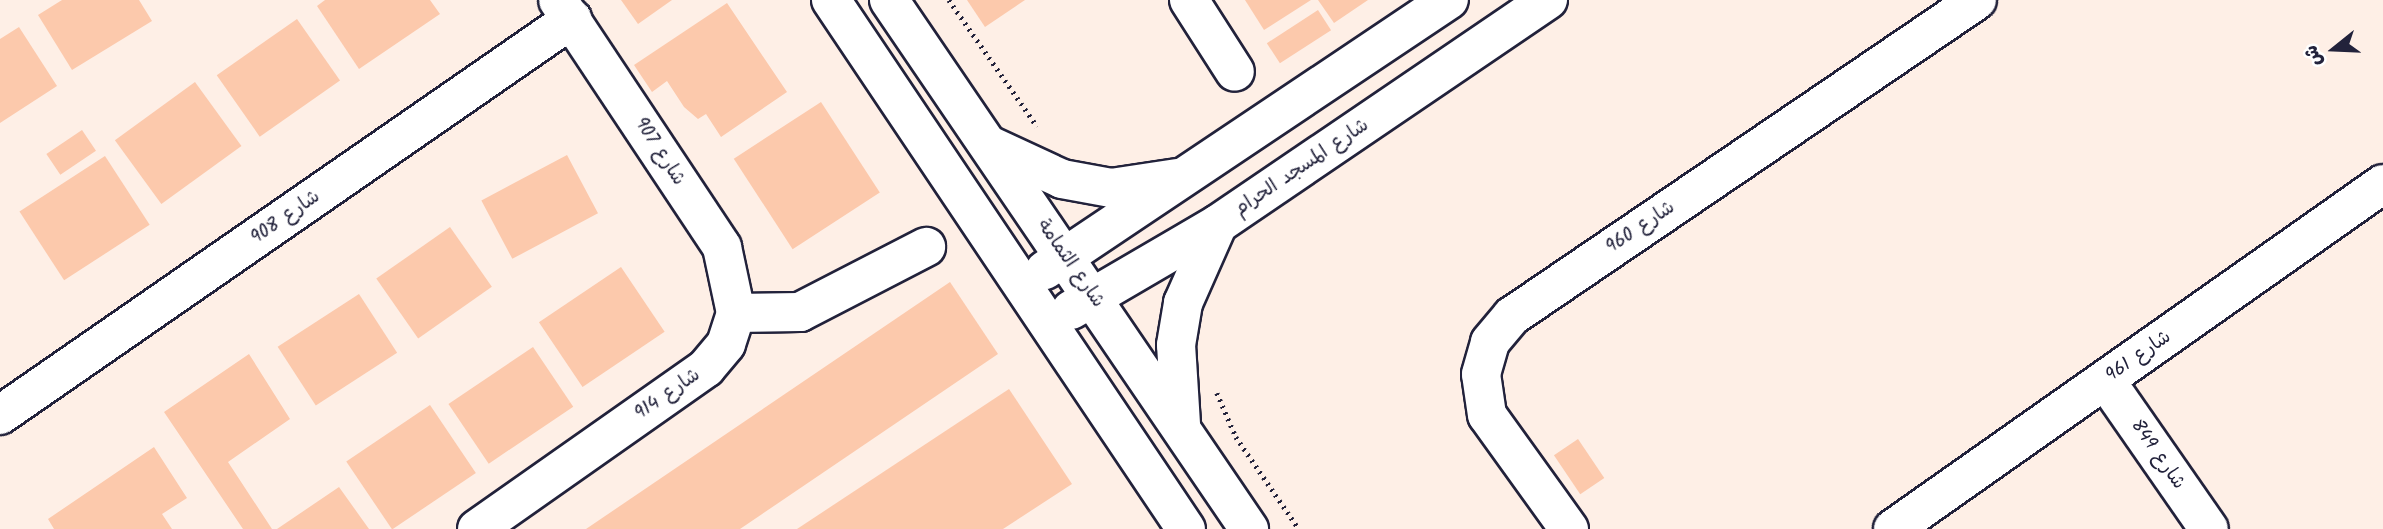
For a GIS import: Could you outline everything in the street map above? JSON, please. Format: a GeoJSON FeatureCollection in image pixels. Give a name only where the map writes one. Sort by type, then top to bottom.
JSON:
{"type":"FeatureCollection","features":[{"type":"Feature","properties":{"kind":"street","name":"شارع الثمامة"},"geometry":{"type":"LineString","coordinates":[[831,0],[1044,271]]}},
{"type":"Feature","properties":{"kind":"street"},"geometry":{"type":"LineString","coordinates":[[859,0],[1044,271],[1069,294],[1093,296]]}},
{"type":"Feature","properties":{"kind":"street","name":"شارع الثمامة"},"geometry":{"type":"LineString","coordinates":[[889,0],[985,142],[1044,271],[1048,323],[1186,529]]}},
{"type":"Feature","properties":{"kind":"street"},"geometry":{"type":"LineString","coordinates":[[1189,0],[1235,72]]}},
{"type":"Feature","properties":{"kind":"street"},"geometry":{"type":"LineString","coordinates":[[1044,271],[1449,0]]}},
{"type":"Feature","properties":{"kind":"street","name":"شارع المسجد الحرام"},"geometry":{"type":"LineString","coordinates":[[1048,323],[1218,224],[1548,0]]}},
{"type":"Feature","properties":{"kind":"street","name":"شارع 960"},"geometry":{"type":"LineString","coordinates":[[1569,529],[1487,415],[1481,374],[1490,342],[1512,316],[1977,0]]}},
{"type":"Feature","properties":{"kind":"street","name":"شارع 907"},"geometry":{"type":"LineString","coordinates":[[565,10],[722,247],[736,313]]}},
{"type":"Feature","properties":{"kind":"street","name":"شارع 908"},"geometry":{"type":"LineString","coordinates":[[0,415],[565,10]]}},
{"type":"Feature","properties":{"kind":"street"},"geometry":{"type":"LineString","coordinates":[[985,142],[1052,175],[1111,188],[1189,176]]}},
{"type":"Feature","properties":{"kind":"street","name":"شارع 961"},"geometry":{"type":"LineString","coordinates":[[1893,529],[2383,184]]}},
{"type":"Feature","properties":{"kind":"street"},"geometry":{"type":"LineString","coordinates":[[1182,429],[1175,387],[1183,303],[1218,224]]}},
{"type":"Feature","properties":{"kind":"street"},"geometry":{"type":"LineString","coordinates":[[736,313],[800,312],[926,247]]}},
{"type":"Feature","properties":{"kind":"street","name":"شارع الثمامة"},"geometry":{"type":"LineString","coordinates":[[1093,296],[1250,529]]}},
{"type":"Feature","properties":{"kind":"street","name":"شارع 914"},"geometry":{"type":"LineString","coordinates":[[477,529],[706,368],[726,344],[736,313]]}},
{"type":"Feature","properties":{"kind":"street","name":"شارع 849"},"geometry":{"type":"LineString","coordinates":[[2106,381],[2209,529]]}},
{"type":"Feature","properties":{"kind":"building"},"geometry":{"type":"Polygon","coordinates":[[[62,0],[139,0],[152,21],[72,70],[38,15],[62,0]]]}},
{"type":"Feature","properties":{"kind":"building"},"geometry":{"type":"Polygon","coordinates":[[[325,0],[430,0],[440,14],[359,69],[317,6],[325,0]]]}},
{"type":"Feature","properties":{"kind":"building"},"geometry":{"type":"Polygon","coordinates":[[[621,0],[672,0],[638,24],[621,0]]]}},
{"type":"Feature","properties":{"kind":"building"},"geometry":{"type":"Polygon","coordinates":[[[967,0],[1025,0],[985,27],[967,0]]]}},
{"type":"Feature","properties":{"kind":"building"},"geometry":{"type":"Polygon","coordinates":[[[1245,0],[1311,0],[1264,30],[1245,0]]]}},
{"type":"Feature","properties":{"kind":"building"},"geometry":{"type":"Polygon","coordinates":[[[1318,0],[1368,0],[1334,23],[1318,0]]]}},
{"type":"Feature","properties":{"kind":"building"},"geometry":{"type":"Polygon","coordinates":[[[727,3],[787,92],[721,137],[706,114],[698,119],[684,107],[667,81],[652,92],[634,65],[727,3]]]}},
{"type":"Feature","properties":{"kind":"building"},"geometry":{"type":"Polygon","coordinates":[[[1318,10],[1331,30],[1280,63],[1267,43],[1318,10]]]}},
{"type":"Feature","properties":{"kind":"building"},"geometry":{"type":"Polygon","coordinates":[[[297,19],[340,80],[260,137],[217,75],[297,19]]]}},
{"type":"Feature","properties":{"kind":"building"},"geometry":{"type":"Polygon","coordinates":[[[19,27],[57,86],[0,123],[0,39],[19,27]]]}},
{"type":"Feature","properties":{"kind":"building"},"geometry":{"type":"Polygon","coordinates":[[[195,82],[241,146],[161,204],[115,140],[195,82]]]}},
{"type":"Feature","properties":{"kind":"building"},"geometry":{"type":"Polygon","coordinates":[[[821,102],[880,193],[793,249],[734,159],[821,102]]]}},
{"type":"Feature","properties":{"kind":"building"},"geometry":{"type":"Polygon","coordinates":[[[82,130],[96,151],[60,175],[46,154],[82,130]]]}},
{"type":"Feature","properties":{"kind":"building"},"geometry":{"type":"Polygon","coordinates":[[[567,155],[598,213],[512,259],[481,201],[567,155]]]}},
{"type":"Feature","properties":{"kind":"building"},"geometry":{"type":"Polygon","coordinates":[[[105,156],[150,225],[64,280],[19,212],[105,156]]]}},
{"type":"Feature","properties":{"kind":"building"},"geometry":{"type":"Polygon","coordinates":[[[450,227],[492,287],[418,338],[376,279],[450,227]]]}},
{"type":"Feature","properties":{"kind":"building"},"geometry":{"type":"Polygon","coordinates":[[[621,267],[665,332],[583,387],[539,322],[621,267]]]}},
{"type":"Feature","properties":{"kind":"building"},"geometry":{"type":"Polygon","coordinates":[[[950,282],[998,354],[740,529],[586,529],[950,282]]]}},
{"type":"Feature","properties":{"kind":"building"},"geometry":{"type":"Polygon","coordinates":[[[359,294],[397,353],[316,406],[278,347],[359,294]]]}},
{"type":"Feature","properties":{"kind":"building"},"geometry":{"type":"Polygon","coordinates":[[[533,347],[573,407],[489,464],[448,404],[533,347]]]}},
{"type":"Feature","properties":{"kind":"building"},"geometry":{"type":"Polygon","coordinates":[[[249,354],[290,419],[228,462],[272,529],[243,529],[164,412],[249,354]]]}},
{"type":"Feature","properties":{"kind":"building"},"geometry":{"type":"Polygon","coordinates":[[[1009,389],[1072,484],[1003,529],[797,529],[1009,389]]]}},
{"type":"Feature","properties":{"kind":"building"},"geometry":{"type":"Polygon","coordinates":[[[430,405],[476,473],[392,529],[346,461],[430,405]]]}},
{"type":"Feature","properties":{"kind":"building"},"geometry":{"type":"Polygon","coordinates":[[[1578,439],[1604,478],[1580,494],[1554,455],[1578,439]]]}},
{"type":"Feature","properties":{"kind":"building"},"geometry":{"type":"Polygon","coordinates":[[[154,447],[187,498],[162,514],[172,529],[54,529],[48,519],[154,447]]]}},
{"type":"Feature","properties":{"kind":"building"},"geometry":{"type":"Polygon","coordinates":[[[339,487],[369,529],[277,529],[339,487]]]}}]}
